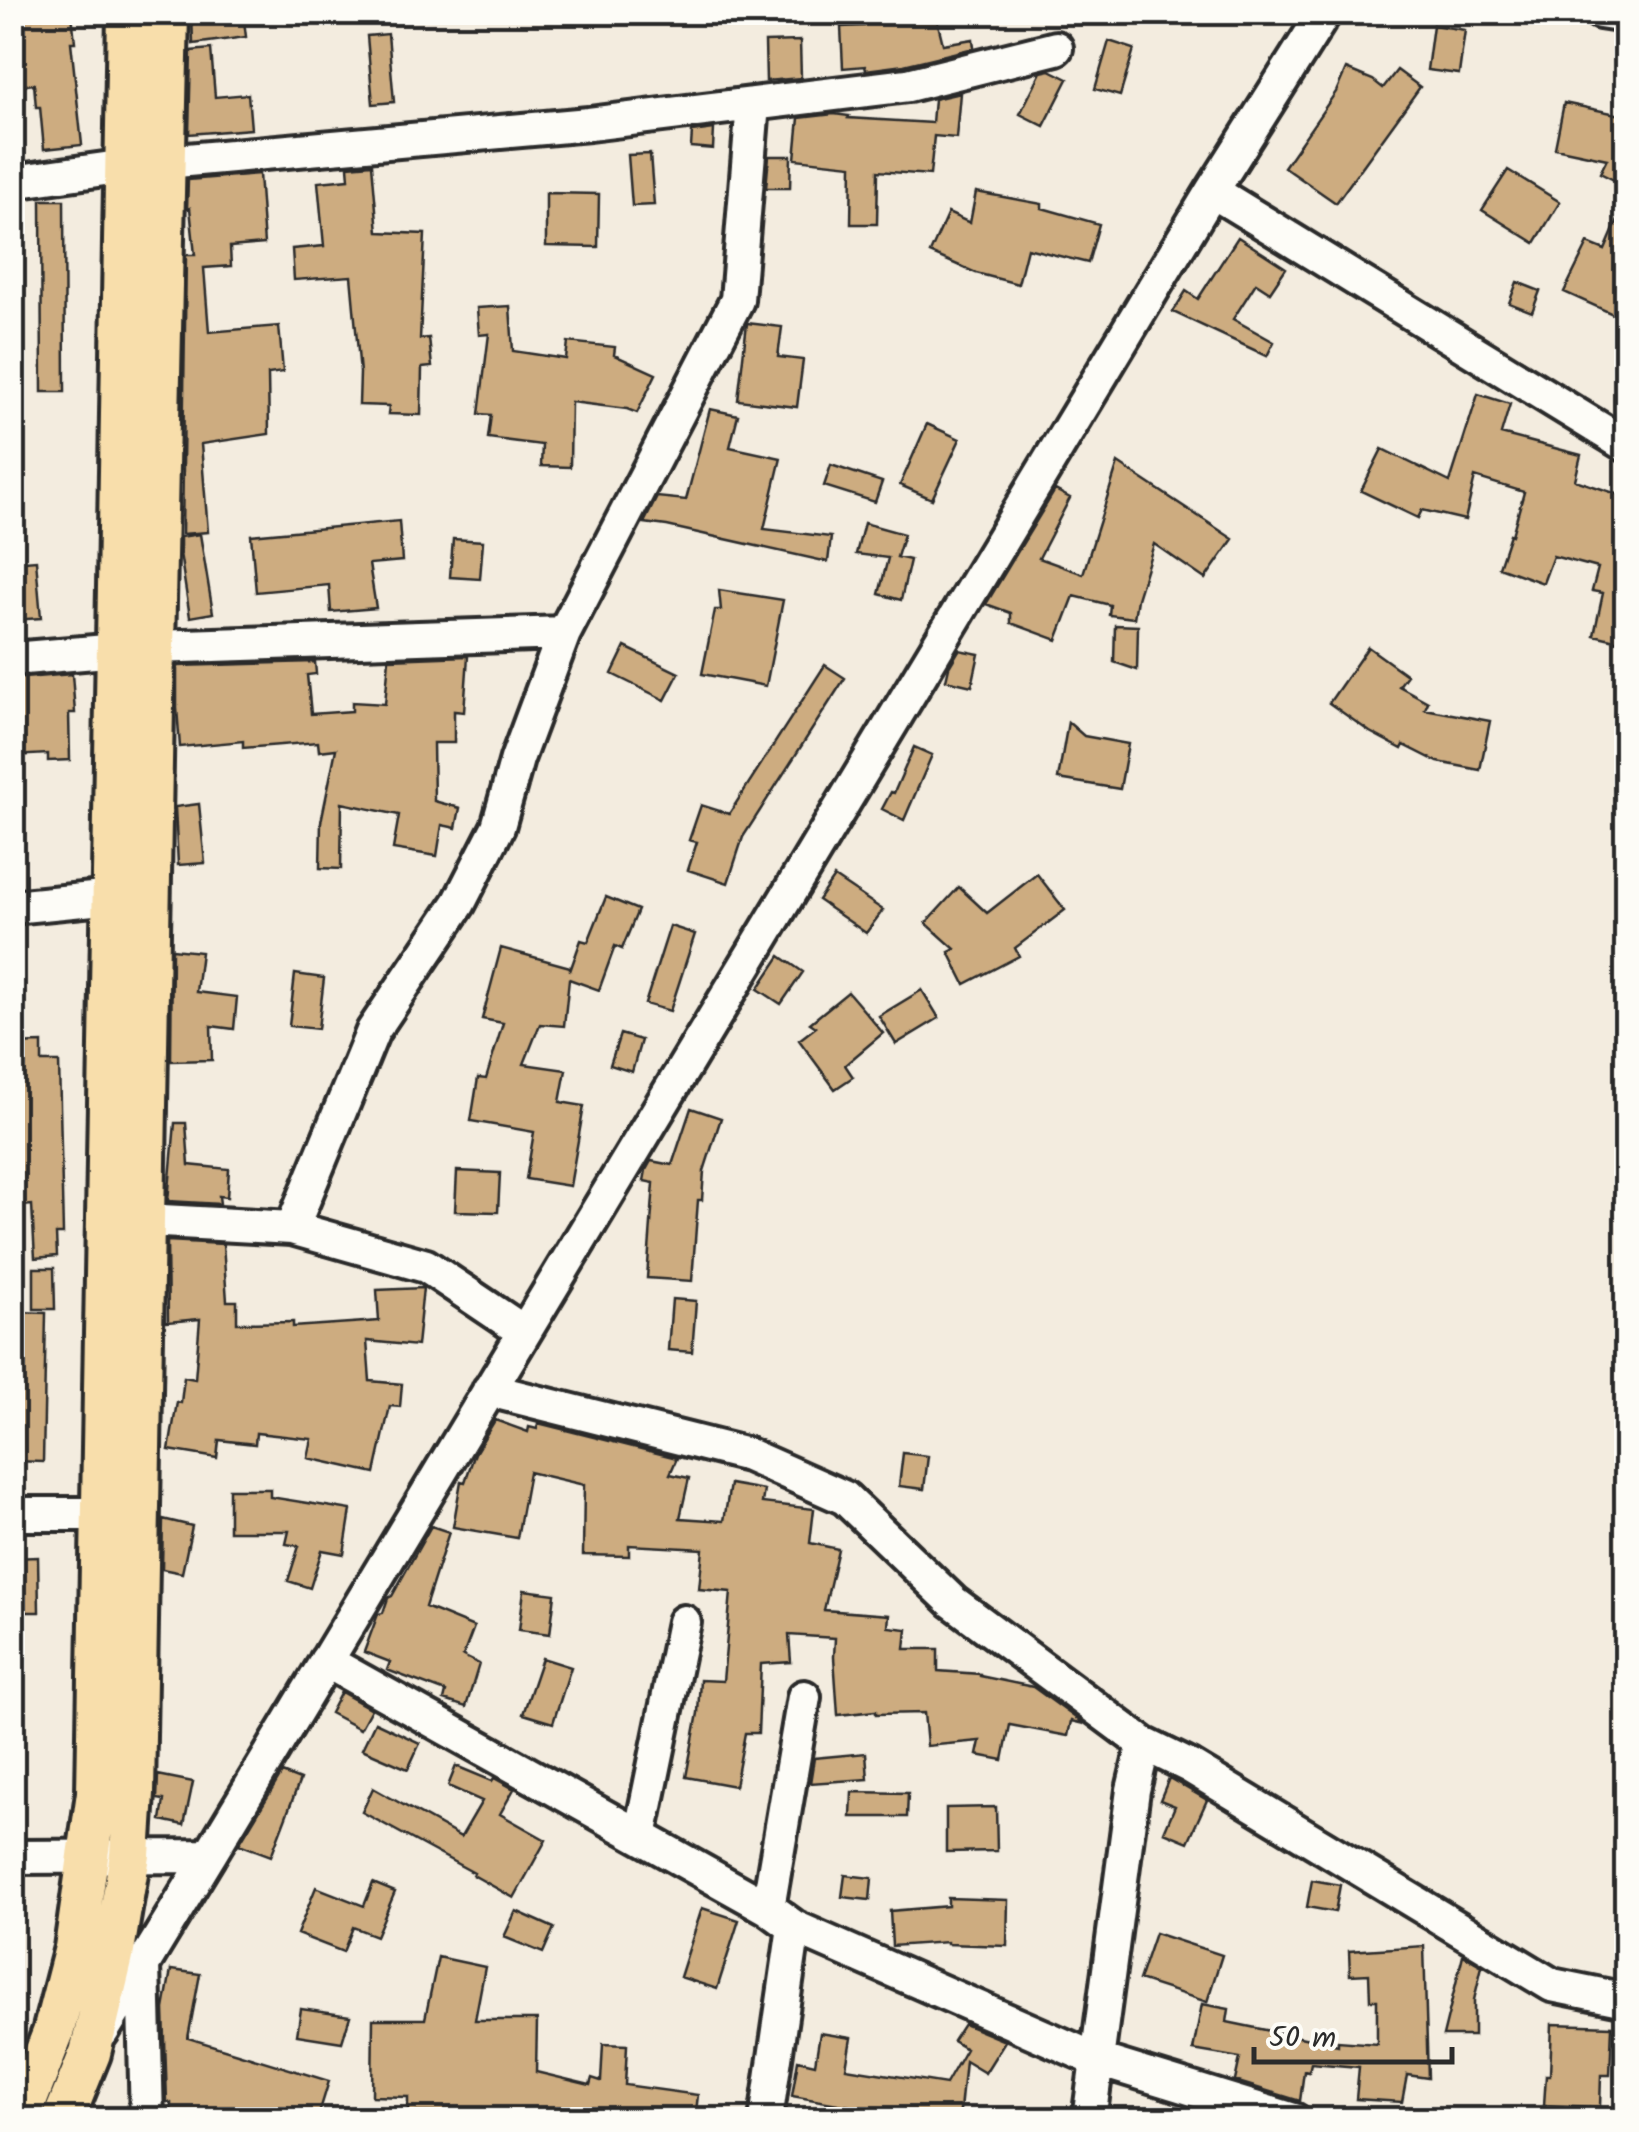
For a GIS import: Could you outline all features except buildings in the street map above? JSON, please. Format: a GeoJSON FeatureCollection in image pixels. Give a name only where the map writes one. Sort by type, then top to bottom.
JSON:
{"type":"FeatureCollection","features":[{"type":"Feature","properties":{"kind":"main road"},"geometry":{"type":"LineString","coordinates":[[128,12],[146,164]]}},
{"type":"Feature","properties":{"kind":"main road"},"geometry":{"type":"LineString","coordinates":[[63,2120],[90,2052],[113,1956],[130,1855],[134,1793],[144,1220],[135,649],[146,164],[168,12]]}},
{"type":"Feature","properties":{"kind":"main road"},"geometry":{"type":"LineString","coordinates":[[21,2117],[53,2033],[75,1948],[97,1793],[113,897],[135,649]]}},
{"type":"Feature","properties":{"kind":"street"},"geometry":{"type":"LineString","coordinates":[[90,2052],[1212,192],[1325,12]]}},
{"type":"Feature","properties":{"kind":"street"},"geometry":{"type":"LineString","coordinates":[[1600,12],[1626,16]]}},
{"type":"Feature","properties":{"kind":"street"},"geometry":{"type":"LineString","coordinates":[[12,182],[146,164],[589,124],[908,85],[1056,48]]}},
{"type":"Feature","properties":{"kind":"street"},"geometry":{"type":"LineString","coordinates":[[292,1228],[373,1031],[459,903],[498,827],[517,759],[564,634],[737,300],[753,104]]}},
{"type":"Feature","properties":{"kind":"street"},"geometry":{"type":"LineString","coordinates":[[1212,192],[1626,445]]}},
{"type":"Feature","properties":{"kind":"street"},"geometry":{"type":"LineString","coordinates":[[12,659],[135,649],[564,634]]}},
{"type":"Feature","properties":{"kind":"street"},"geometry":{"type":"LineString","coordinates":[[12,907],[113,897]]}},
{"type":"Feature","properties":{"kind":"street"},"geometry":{"type":"LineString","coordinates":[[144,1220],[292,1228],[426,1266],[524,1332]]}},
{"type":"Feature","properties":{"kind":"street"},"geometry":{"type":"LineString","coordinates":[[489,1390],[748,1454],[845,1498],[953,1602],[1144,1744],[1191,1766],[1552,1985],[1626,2000]]}},
{"type":"Feature","properties":{"kind":"street"},"geometry":{"type":"LineString","coordinates":[[12,1514],[102,1514]]}},
{"type":"Feature","properties":{"kind":"street"},"geometry":{"type":"LineString","coordinates":[[640,1836],[684,1622]]}},
{"type":"Feature","properties":{"kind":"street"},"geometry":{"type":"LineString","coordinates":[[326,1660],[781,1918],[1096,2059],[1294,2120]]}},
{"type":"Feature","properties":{"kind":"street"},"geometry":{"type":"LineString","coordinates":[[766,2120],[781,1918],[804,1697]]}},
{"type":"Feature","properties":{"kind":"street"},"geometry":{"type":"LineString","coordinates":[[1089,2120],[1133,1790],[1144,1744]]}},
{"type":"Feature","properties":{"kind":"street"},"geometry":{"type":"LineString","coordinates":[[12,1858],[209,1856]]}},
{"type":"Feature","properties":{"kind":"street"},"geometry":{"type":"LineString","coordinates":[[143,1964],[147,2120]]}}]}
